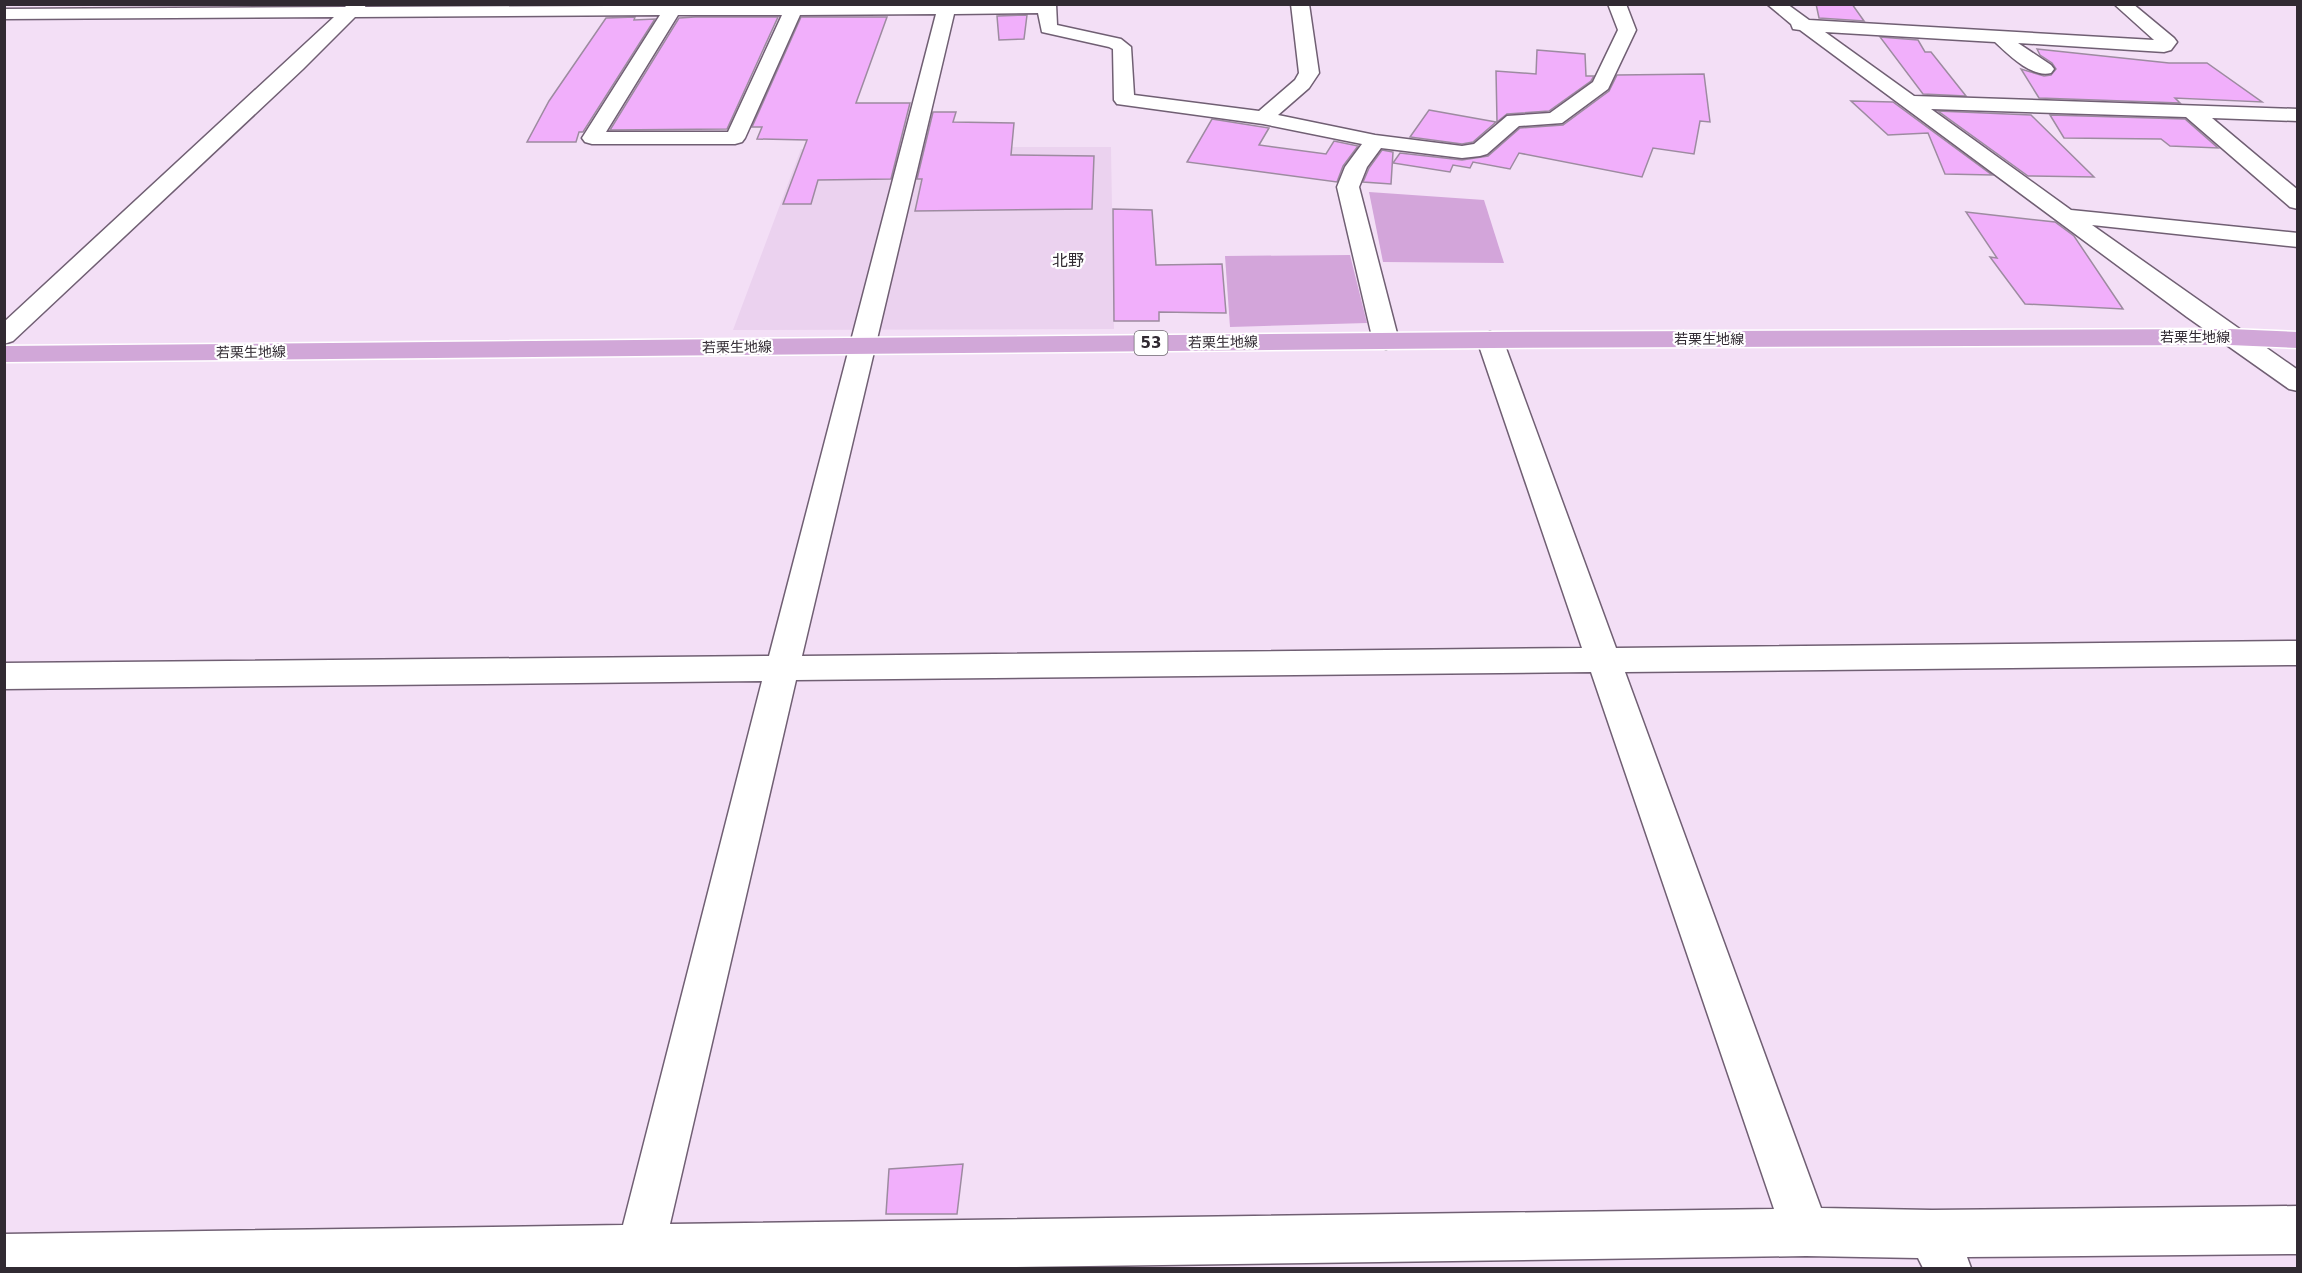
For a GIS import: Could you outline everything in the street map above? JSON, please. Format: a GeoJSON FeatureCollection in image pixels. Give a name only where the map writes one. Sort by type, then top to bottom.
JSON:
{"type":"FeatureCollection","features":[{"type":"Feature","properties":{"kind":"main road","name":"若栗生地線"},"geometry":{"type":"LineString","coordinates":[[4,354],[1386,340],[2230,337],[2298,340]]}},
{"type":"Feature","properties":{"kind":"street"},"geometry":{"type":"LineString","coordinates":[[1263,118],[1302,84],[1309,73],[1300,4]]}},
{"type":"Feature","properties":{"kind":"street"},"geometry":{"type":"LineString","coordinates":[[4,14],[72,9],[361,6],[673,9],[1047,6],[1048,28],[1115,43],[1122,47],[1124,100],[1263,118],[1375,141],[1462,152],[1480,150],[1514,120],[1555,119],[1601,85],[1627,30],[1617,4]]}},
{"type":"Feature","properties":{"kind":"street"},"geometry":{"type":"LineString","coordinates":[[1774,4],[1799,25],[2230,337],[2298,383]]}},
{"type":"Feature","properties":{"kind":"street"},"geometry":{"type":"LineString","coordinates":[[1799,25],[2164,46],[2168,42],[2122,4]]}},
{"type":"Feature","properties":{"kind":"street"},"geometry":{"type":"LineString","coordinates":[[4,336],[361,6]]}},
{"type":"Feature","properties":{"kind":"street"},"geometry":{"type":"LineString","coordinates":[[638,1258],[861,346],[947,7]]}},
{"type":"Feature","properties":{"kind":"street"},"geometry":{"type":"LineString","coordinates":[[673,9],[592,138],[735,138],[794,8]]}},
{"type":"Feature","properties":{"kind":"street"},"geometry":{"type":"LineString","coordinates":[[1999,36],[2017,52],[2044,69]]}},
{"type":"Feature","properties":{"kind":"street"},"geometry":{"type":"LineString","coordinates":[[1908,102],[2298,115]]}},
{"type":"Feature","properties":{"kind":"street"},"geometry":{"type":"LineString","coordinates":[[2191,111],[2298,202]]}},
{"type":"Feature","properties":{"kind":"street"},"geometry":{"type":"LineString","coordinates":[[1375,141],[1356,167],[1348,187],[1386,340]]}},
{"type":"Feature","properties":{"kind":"street"},"geometry":{"type":"LineString","coordinates":[[2064,216],[2298,240]]}},
{"type":"Feature","properties":{"kind":"street"},"geometry":{"type":"LineString","coordinates":[[1490,340],[1806,1232]]}},
{"type":"Feature","properties":{"kind":"street"},"geometry":{"type":"LineString","coordinates":[[4,676],[2298,653]]}},
{"type":"Feature","properties":{"kind":"street"},"geometry":{"type":"LineString","coordinates":[[4,1258],[638,1258],[1806,1232],[1940,1251],[2298,1230]]}},
{"type":"Feature","properties":{"kind":"shaded area"},"geometry":{"type":"Polygon","coordinates":[[[1111,147],[1114,329],[733,330],[801,149],[1111,147]]]}},
{"type":"Feature","properties":{"kind":"shaded area"},"geometry":{"type":"Polygon","coordinates":[[[1369,192],[1484,200],[1504,263],[1383,262],[1369,192]]]}},
{"type":"Feature","properties":{"kind":"shaded area"},"geometry":{"type":"Polygon","coordinates":[[[1350,255],[1367,323],[1230,327],[1225,256],[1350,255]]]}},
{"type":"Feature","properties":{"kind":"building"},"geometry":{"type":"Polygon","coordinates":[[[1816,4],[1852,4],[1864,21],[1819,18],[1816,4]]]}},
{"type":"Feature","properties":{"kind":"building"},"geometry":{"type":"Polygon","coordinates":[[[1027,15],[1024,39],[999,40],[997,16],[1027,15]]]}},
{"type":"Feature","properties":{"kind":"building"},"geometry":{"type":"Polygon","coordinates":[[[635,17],[634,20],[655,19],[583,132],[579,132],[576,142],[527,142],[549,101],[606,18],[635,17]]]}},
{"type":"Feature","properties":{"kind":"building"},"geometry":{"type":"Polygon","coordinates":[[[778,17],[727,129],[610,130],[679,18],[778,17]]]}},
{"type":"Feature","properties":{"kind":"building"},"geometry":{"type":"Polygon","coordinates":[[[801,17],[887,17],[856,103],[910,103],[891,179],[818,180],[811,204],[783,204],[807,140],[757,139],[762,127],[752,127],[801,17]]]}},
{"type":"Feature","properties":{"kind":"building"},"geometry":{"type":"Polygon","coordinates":[[[1880,37],[1918,40],[1925,52],[1931,52],[1966,96],[1923,94],[1880,37]]]}},
{"type":"Feature","properties":{"kind":"building"},"geometry":{"type":"Polygon","coordinates":[[[2037,49],[2169,63],[2207,63],[2262,102],[2175,98],[2180,103],[2039,98],[2021,69],[2044,76],[2051,75],[2056,69],[2052,63],[2040,55],[2037,49]]]}},
{"type":"Feature","properties":{"kind":"building"},"geometry":{"type":"Polygon","coordinates":[[[1537,50],[1585,54],[1586,76],[1594,76],[1591,81],[1549,111],[1507,114],[1497,122],[1496,71],[1536,74],[1537,50]]]}},
{"type":"Feature","properties":{"kind":"building"},"geometry":{"type":"Polygon","coordinates":[[[1704,74],[1710,122],[1700,121],[1694,154],[1653,148],[1642,177],[1519,153],[1510,169],[1473,162],[1470,168],[1453,165],[1450,172],[1393,163],[1400,153],[1462,160],[1488,156],[1520,128],[1563,125],[1609,91],[1617,75],[1704,74]]]}},
{"type":"Feature","properties":{"kind":"building"},"geometry":{"type":"Polygon","coordinates":[[[1851,101],[1893,102],[1992,175],[1945,174],[1928,133],[1888,135],[1851,101]]]}},
{"type":"Feature","properties":{"kind":"building"},"geometry":{"type":"Polygon","coordinates":[[[1429,110],[1496,122],[1473,142],[1462,144],[1410,137],[1429,110]]]}},
{"type":"Feature","properties":{"kind":"building"},"geometry":{"type":"Polygon","coordinates":[[[1938,111],[2031,115],[2094,177],[2028,176],[1938,111]]]}},
{"type":"Feature","properties":{"kind":"building"},"geometry":{"type":"Polygon","coordinates":[[[933,112],[956,112],[953,122],[1014,123],[1011,155],[1094,156],[1092,209],[915,211],[922,179],[917,179],[933,112]]]}},
{"type":"Feature","properties":{"kind":"building"},"geometry":{"type":"Polygon","coordinates":[[[2050,115],[2185,119],[2218,148],[2170,146],[2161,139],[2064,138],[2050,115]]]}},
{"type":"Feature","properties":{"kind":"building"},"geometry":{"type":"Polygon","coordinates":[[[1212,119],[1269,128],[1259,145],[1326,154],[1334,141],[1358,146],[1343,166],[1337,182],[1187,162],[1212,119]]]}},
{"type":"Feature","properties":{"kind":"building"},"geometry":{"type":"Polygon","coordinates":[[[1382,150],[1393,152],[1391,184],[1363,182],[1369,168],[1382,150]]]}},
{"type":"Feature","properties":{"kind":"building"},"geometry":{"type":"Polygon","coordinates":[[[1113,209],[1152,210],[1156,265],[1222,264],[1226,313],[1159,312],[1159,321],[1114,321],[1113,209]]]}},
{"type":"Feature","properties":{"kind":"building"},"geometry":{"type":"Polygon","coordinates":[[[1966,212],[2055,222],[2074,236],[2123,309],[2025,304],[1990,257],[1997,258],[1966,212]]]}},
{"type":"Feature","properties":{"kind":"building"},"geometry":{"type":"Polygon","coordinates":[[[963,1164],[957,1214],[886,1214],[889,1169],[963,1164]]]}},
{"type":"Feature","properties":{"kind":"district","name":"北野"},"geometry":{"type":"Point","coordinates":[1068,260]}}]}
